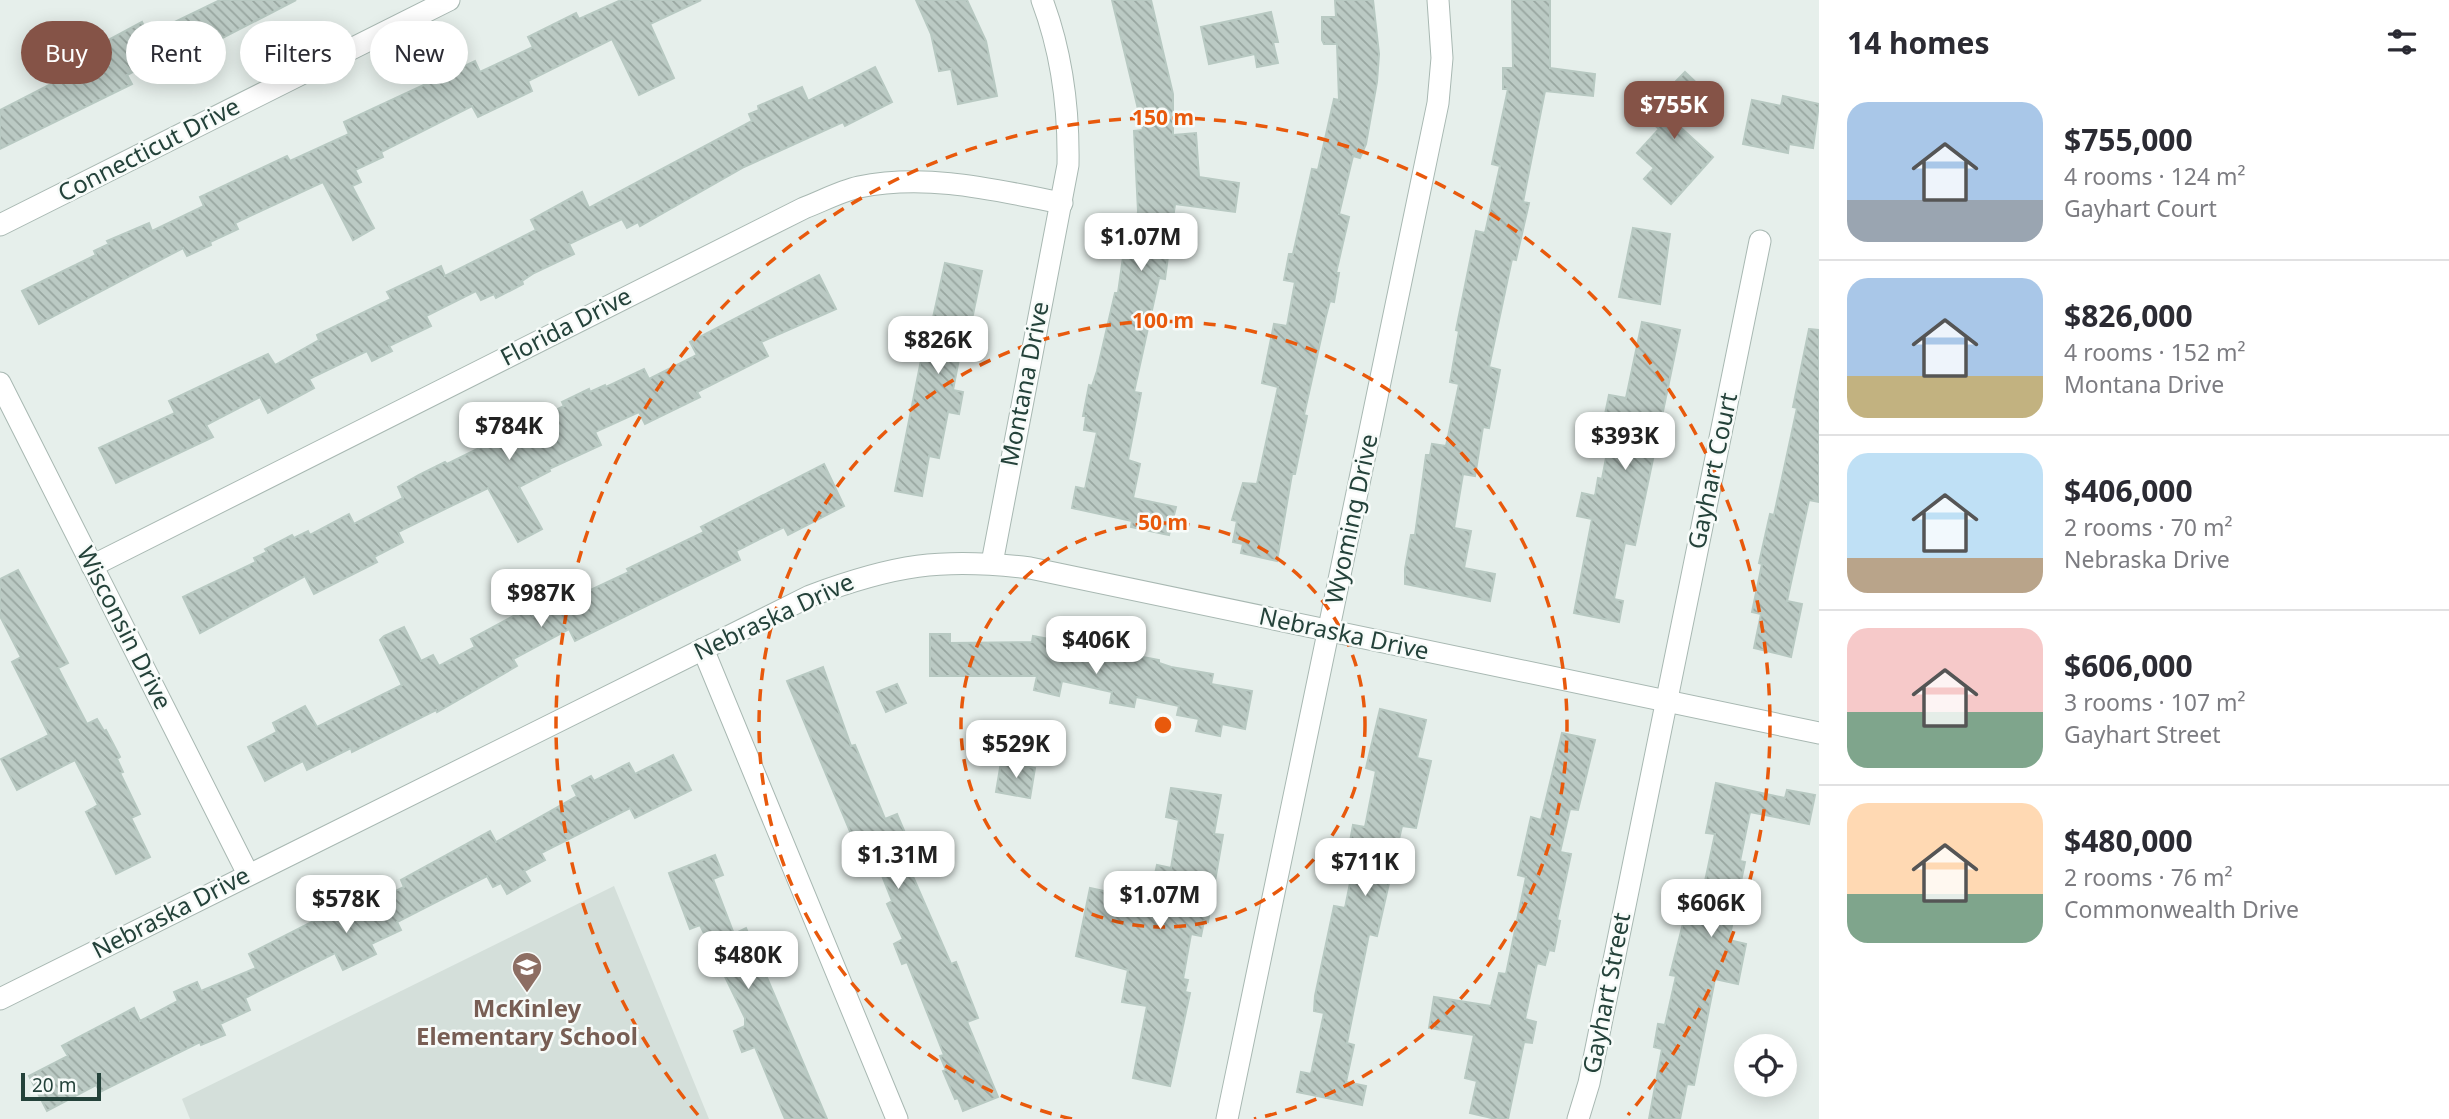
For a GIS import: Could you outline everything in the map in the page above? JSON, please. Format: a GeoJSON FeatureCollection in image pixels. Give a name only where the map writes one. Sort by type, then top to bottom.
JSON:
{"type":"FeatureCollection","features":[{"type":"Feature","properties":{"kind":"street","name":"Connecticut Drive"},"geometry":{"type":"LineString","coordinates":[[0,225],[449,0]]}},
{"type":"Feature","properties":{"kind":"street","name":"Montana Drive"},"geometry":{"type":"LineString","coordinates":[[992,563],[1008,468],[1068,165],[1064,77],[1042,0]]}},
{"type":"Feature","properties":{"kind":"street","name":"Wyoming Drive"},"geometry":{"type":"LineString","coordinates":[[1227,1119],[1438,103],[1442,58],[1438,0]]}},
{"type":"Feature","properties":{"kind":"street","name":"Florida Drive"},"geometry":{"type":"LineString","coordinates":[[92,566],[804,208],[858,188],[924,181],[965,184],[1062,203]]}},
{"type":"Feature","properties":{"kind":"street","name":"Gayhart Court"},"geometry":{"type":"LineString","coordinates":[[1666,702],[1760,240]]}},
{"type":"Feature","properties":{"kind":"street","name":"Wisconsin Drive"},"geometry":{"type":"LineString","coordinates":[[0,383],[248,874]]}},
{"type":"Feature","properties":{"kind":"street","name":"Nebraska Drive"},"geometry":{"type":"LineString","coordinates":[[0,999],[810,596],[868,574],[930,562],[992,563],[1030,568],[1819,733]]}},
{"type":"Feature","properties":{"kind":"street"},"geometry":{"type":"LineString","coordinates":[[704,649],[897,1119]]}},
{"type":"Feature","properties":{"kind":"street","name":"Gayhart Street"},"geometry":{"type":"LineString","coordinates":[[1578,1119],[1589,1083],[1666,702]]}},
{"type":"Feature","properties":{"kind":"shaded area","name":"McKinley Elementary School"},"geometry":{"type":"Polygon","coordinates":[[[614,886],[709,1119],[190,1119],[182,1099],[614,886]]]}},
{"type":"Feature","properties":{"kind":"building"},"geometry":{"type":"Polygon","coordinates":[[[220,0],[296,0],[255,21],[240,21],[240,29],[226,36],[226,21],[177,21],[220,0]]]}},
{"type":"Feature","properties":{"kind":"building"},"geometry":{"type":"Polygon","coordinates":[[[621,0],[701,0],[650,24],[674,78],[639,95],[612,39],[528,81],[532,91],[478,117],[472,106],[381,152],[383,157],[355,170],[361,182],[352,186],[374,228],[353,240],[323,182],[235,223],[238,229],[210,242],[211,245],[187,256],[183,248],[39,324],[22,291],[96,255],[94,251],[109,244],[107,241],[149,223],[152,231],[204,206],[200,197],[287,156],[290,161],[349,134],[344,122],[426,84],[468,84],[468,64],[475,61],[480,72],[533,47],[528,37],[576,13],[579,19],[621,0]]]}},
{"type":"Feature","properties":{"kind":"building"},"geometry":{"type":"Polygon","coordinates":[[[916,0],[967,0],[986,41],[997,96],[958,104],[951,69],[939,71],[931,34],[916,0]]]}},
{"type":"Feature","properties":{"kind":"building"},"geometry":{"type":"Polygon","coordinates":[[[1112,0],[1151,0],[1173,94],[1173,135],[1196,133],[1199,177],[1239,183],[1235,212],[1175,204],[1165,279],[1159,278],[1134,392],[1141,393],[1128,460],[1140,464],[1133,498],[1176,507],[1169,535],[1131,527],[1132,521],[1072,508],[1076,487],[1085,489],[1097,432],[1084,430],[1086,416],[1083,416],[1089,385],[1092,386],[1097,371],[1115,293],[1118,293],[1124,250],[1133,251],[1138,211],[1134,131],[1143,130],[1112,0]]]}},
{"type":"Feature","properties":{"kind":"building"},"geometry":{"type":"Polygon","coordinates":[[[1335,0],[1373,0],[1379,54],[1377,82],[1366,144],[1360,158],[1353,156],[1339,214],[1349,217],[1336,273],[1339,273],[1334,302],[1330,301],[1326,316],[1304,415],[1307,416],[1295,474],[1292,474],[1277,561],[1241,553],[1243,544],[1233,542],[1237,521],[1232,520],[1243,483],[1257,484],[1278,387],[1262,383],[1274,324],[1287,326],[1295,282],[1284,280],[1289,254],[1293,254],[1312,169],[1318,170],[1334,99],[1339,100],[1337,44],[1324,44],[1322,40],[1322,17],[1336,17],[1335,0]]]}},
{"type":"Feature","properties":{"kind":"building"},"geometry":{"type":"Polygon","coordinates":[[[1512,0],[1550,0],[1550,68],[1595,74],[1593,96],[1545,91],[1523,202],[1529,203],[1516,260],[1512,259],[1489,367],[1500,370],[1489,428],[1483,427],[1475,476],[1463,474],[1454,528],[1471,531],[1464,568],[1495,574],[1490,601],[1405,584],[1405,569],[1411,535],[1415,535],[1426,455],[1430,455],[1432,444],[1446,446],[1459,384],[1450,382],[1459,331],[1456,330],[1476,231],[1485,233],[1500,166],[1492,164],[1508,89],[1503,89],[1503,68],[1513,68],[1512,0]]]}},
{"type":"Feature","properties":{"kind":"building"},"geometry":{"type":"Polygon","coordinates":[[[1271,12],[1278,42],[1273,42],[1278,63],[1257,67],[1255,54],[1209,64],[1201,27],[1271,12]]]}},
{"type":"Feature","properties":{"kind":"building"},"geometry":{"type":"Polygon","coordinates":[[[126,31],[126,84],[132,84],[0,149],[0,110],[51,84],[112,84],[112,38],[126,31]]]}},
{"type":"Feature","properties":{"kind":"building"},"geometry":{"type":"Polygon","coordinates":[[[875,67],[892,102],[845,126],[843,122],[744,167],[640,226],[638,222],[627,228],[622,219],[569,244],[574,254],[534,273],[522,281],[523,284],[496,298],[494,294],[481,300],[476,291],[426,316],[431,326],[389,346],[392,351],[372,361],[367,351],[309,379],[314,388],[268,413],[260,397],[206,425],[213,437],[116,483],[99,448],[175,413],[169,401],[268,354],[275,365],[319,340],[317,335],[391,299],[387,292],[441,266],[445,276],[536,230],[531,220],[582,192],[589,208],[752,121],[749,114],[759,110],[758,106],[802,87],[808,101],[875,67]]]}},
{"type":"Feature","properties":{"kind":"building"},"geometry":{"type":"Polygon","coordinates":[[[1685,72],[1705,91],[1697,100],[1700,103],[1679,126],[1713,157],[1671,204],[1644,179],[1654,168],[1637,153],[1659,129],[1643,115],[1685,72]]]}},
{"type":"Feature","properties":{"kind":"building"},"geometry":{"type":"Polygon","coordinates":[[[1783,96],[1819,104],[1813,148],[1789,144],[1788,153],[1743,144],[1752,100],[1781,106],[1783,96]]]}},
{"type":"Feature","properties":{"kind":"building"},"geometry":{"type":"Polygon","coordinates":[[[1633,228],[1670,234],[1660,304],[1619,297],[1633,228]]]}},
{"type":"Feature","properties":{"kind":"building"},"geometry":{"type":"Polygon","coordinates":[[[945,263],[982,271],[971,324],[966,323],[953,390],[963,392],[959,414],[948,412],[939,458],[929,456],[922,496],[895,491],[926,335],[929,336],[945,263]]]}},
{"type":"Feature","properties":{"kind":"building"},"geometry":{"type":"Polygon","coordinates":[[[819,275],[836,309],[761,342],[768,356],[697,392],[700,397],[645,424],[639,412],[595,432],[601,445],[549,469],[550,471],[519,487],[542,529],[518,542],[488,488],[398,532],[403,542],[374,557],[377,562],[314,594],[305,576],[200,633],[183,597],[256,562],[254,558],[267,552],[265,549],[292,535],[294,538],[308,531],[310,535],[349,514],[354,524],[403,498],[398,487],[564,406],[562,402],[589,389],[590,392],[605,385],[606,387],[644,369],[649,379],[697,355],[690,342],[819,275]]]}},
{"type":"Feature","properties":{"kind":"building"},"geometry":{"type":"Polygon","coordinates":[[[1642,322],[1680,330],[1635,545],[1625,543],[1614,599],[1623,601],[1619,622],[1574,613],[1592,519],[1577,516],[1582,493],[1595,496],[1598,478],[1602,479],[1613,421],[1604,419],[1609,395],[1626,398],[1642,322]]]}},
{"type":"Feature","properties":{"kind":"building"},"geometry":{"type":"Polygon","coordinates":[[[1809,329],[1819,330],[1819,502],[1809,500],[1787,601],[1802,604],[1791,657],[1754,648],[1761,614],[1752,612],[1762,564],[1759,563],[1770,514],[1774,515],[1797,408],[1793,407],[1809,329]]]}},
{"type":"Feature","properties":{"kind":"building"},"geometry":{"type":"Polygon","coordinates":[[[824,464],[844,506],[788,535],[784,527],[736,551],[740,560],[575,641],[569,629],[513,659],[517,666],[437,712],[436,710],[352,752],[351,748],[307,770],[303,761],[265,781],[248,747],[277,732],[273,723],[305,706],[317,727],[402,685],[380,640],[384,636],[404,627],[421,661],[433,655],[439,666],[475,647],[471,639],[528,608],[533,617],[629,572],[627,569],[704,532],[701,527],[824,464]]]}},
{"type":"Feature","properties":{"kind":"building"},"geometry":{"type":"Polygon","coordinates":[[[18,570],[68,663],[58,668],[87,724],[97,719],[104,731],[106,730],[120,757],[117,759],[123,772],[120,773],[140,814],[131,818],[150,857],[116,874],[86,812],[98,805],[75,760],[17,790],[1,759],[49,735],[12,662],[21,657],[0,616],[0,579],[18,570]]]}},
{"type":"Feature","properties":{"kind":"building"},"geometry":{"type":"Polygon","coordinates":[[[930,634],[950,634],[950,643],[1032,642],[1033,636],[1159,660],[1159,663],[1171,667],[1213,674],[1211,684],[1252,691],[1245,729],[1222,724],[1220,736],[1196,731],[1199,719],[1177,715],[1179,706],[1136,697],[1134,707],[1110,703],[1112,692],[1062,681],[1059,696],[1034,690],[1037,676],[930,676],[930,634]]]}},
{"type":"Feature","properties":{"kind":"building"},"geometry":{"type":"Polygon","coordinates":[[[823,667],[851,746],[855,745],[885,819],[897,814],[920,868],[911,872],[951,964],[956,962],[978,1018],[967,1022],[998,1097],[963,1111],[943,1071],[946,1070],[940,1056],[944,1055],[907,962],[902,964],[894,944],[903,939],[887,904],[892,901],[871,848],[859,853],[787,681],[823,667]]]}},
{"type":"Feature","properties":{"kind":"building"},"geometry":{"type":"Polygon","coordinates":[[[897,684],[906,703],[886,712],[877,692],[897,684]]]}},
{"type":"Feature","properties":{"kind":"building"},"geometry":{"type":"Polygon","coordinates":[[[1380,709],[1426,720],[1417,758],[1431,761],[1416,828],[1402,826],[1377,936],[1369,934],[1347,1043],[1354,1045],[1346,1082],[1366,1086],[1362,1105],[1297,1092],[1301,1072],[1311,1074],[1324,1013],[1314,1011],[1315,996],[1334,906],[1345,908],[1357,848],[1349,847],[1353,825],[1365,827],[1376,771],[1366,768],[1380,709]]]}},
{"type":"Feature","properties":{"kind":"building"},"geometry":{"type":"Polygon","coordinates":[[[1562,733],[1595,740],[1578,810],[1570,809],[1560,852],[1571,854],[1557,920],[1560,921],[1554,951],[1549,950],[1545,965],[1537,963],[1525,1019],[1536,1022],[1532,1043],[1524,1042],[1508,1119],[1496,1119],[1470,1113],[1477,1081],[1465,1078],[1474,1035],[1429,1028],[1434,997],[1491,1006],[1499,973],[1506,974],[1526,877],[1518,875],[1531,817],[1541,820],[1562,733]]]}},
{"type":"Feature","properties":{"kind":"building"},"geometry":{"type":"Polygon","coordinates":[[[673,755],[691,790],[635,818],[630,808],[541,853],[545,860],[524,871],[530,881],[507,894],[501,883],[493,887],[487,876],[397,922],[401,930],[371,944],[376,954],[343,970],[335,953],[245,998],[250,1010],[220,1024],[225,1035],[201,1045],[200,1042],[100,1092],[96,1085],[47,1111],[29,1076],[68,1056],[62,1046],[134,1008],[140,1021],[178,1001],[174,992],[197,982],[201,991],[256,968],[249,954],[343,906],[347,914],[404,887],[401,880],[490,831],[496,842],[577,796],[572,786],[591,776],[594,781],[629,763],[635,774],[673,755]]]}},
{"type":"Feature","properties":{"kind":"building"},"geometry":{"type":"Polygon","coordinates":[[[1001,762],[1035,768],[1030,798],[996,792],[1001,762]]]}},
{"type":"Feature","properties":{"kind":"building"},"geometry":{"type":"Polygon","coordinates":[[[1716,783],[1785,798],[1787,790],[1815,795],[1809,824],[1750,812],[1740,861],[1745,862],[1729,940],[1746,944],[1738,984],[1715,979],[1694,1085],[1687,1084],[1680,1119],[1649,1119],[1662,1049],[1654,1047],[1658,1024],[1665,1025],[1676,976],[1670,975],[1693,884],[1704,886],[1715,834],[1706,833],[1716,783]]]}},
{"type":"Feature","properties":{"kind":"building"},"geometry":{"type":"Polygon","coordinates":[[[1171,788],[1221,795],[1214,834],[1223,835],[1208,922],[1204,921],[1201,936],[1191,934],[1183,979],[1188,980],[1185,992],[1190,993],[1170,1086],[1133,1078],[1147,1006],[1122,1002],[1128,970],[1076,956],[1090,888],[1149,901],[1157,865],[1171,868],[1179,820],[1166,817],[1171,788]]]}},
{"type":"Feature","properties":{"kind":"building"},"geometry":{"type":"Polygon","coordinates":[[[715,855],[723,875],[713,879],[734,934],[746,928],[827,1119],[785,1119],[755,1047],[742,1052],[734,1031],[745,1026],[745,1018],[700,925],[690,929],[669,873],[715,855]]]}},
{"type":"Feature","properties":{"kind":"place","name":"McKinley Elementary School"},"geometry":{"type":"Point","coordinates":[527,994]}}]}
